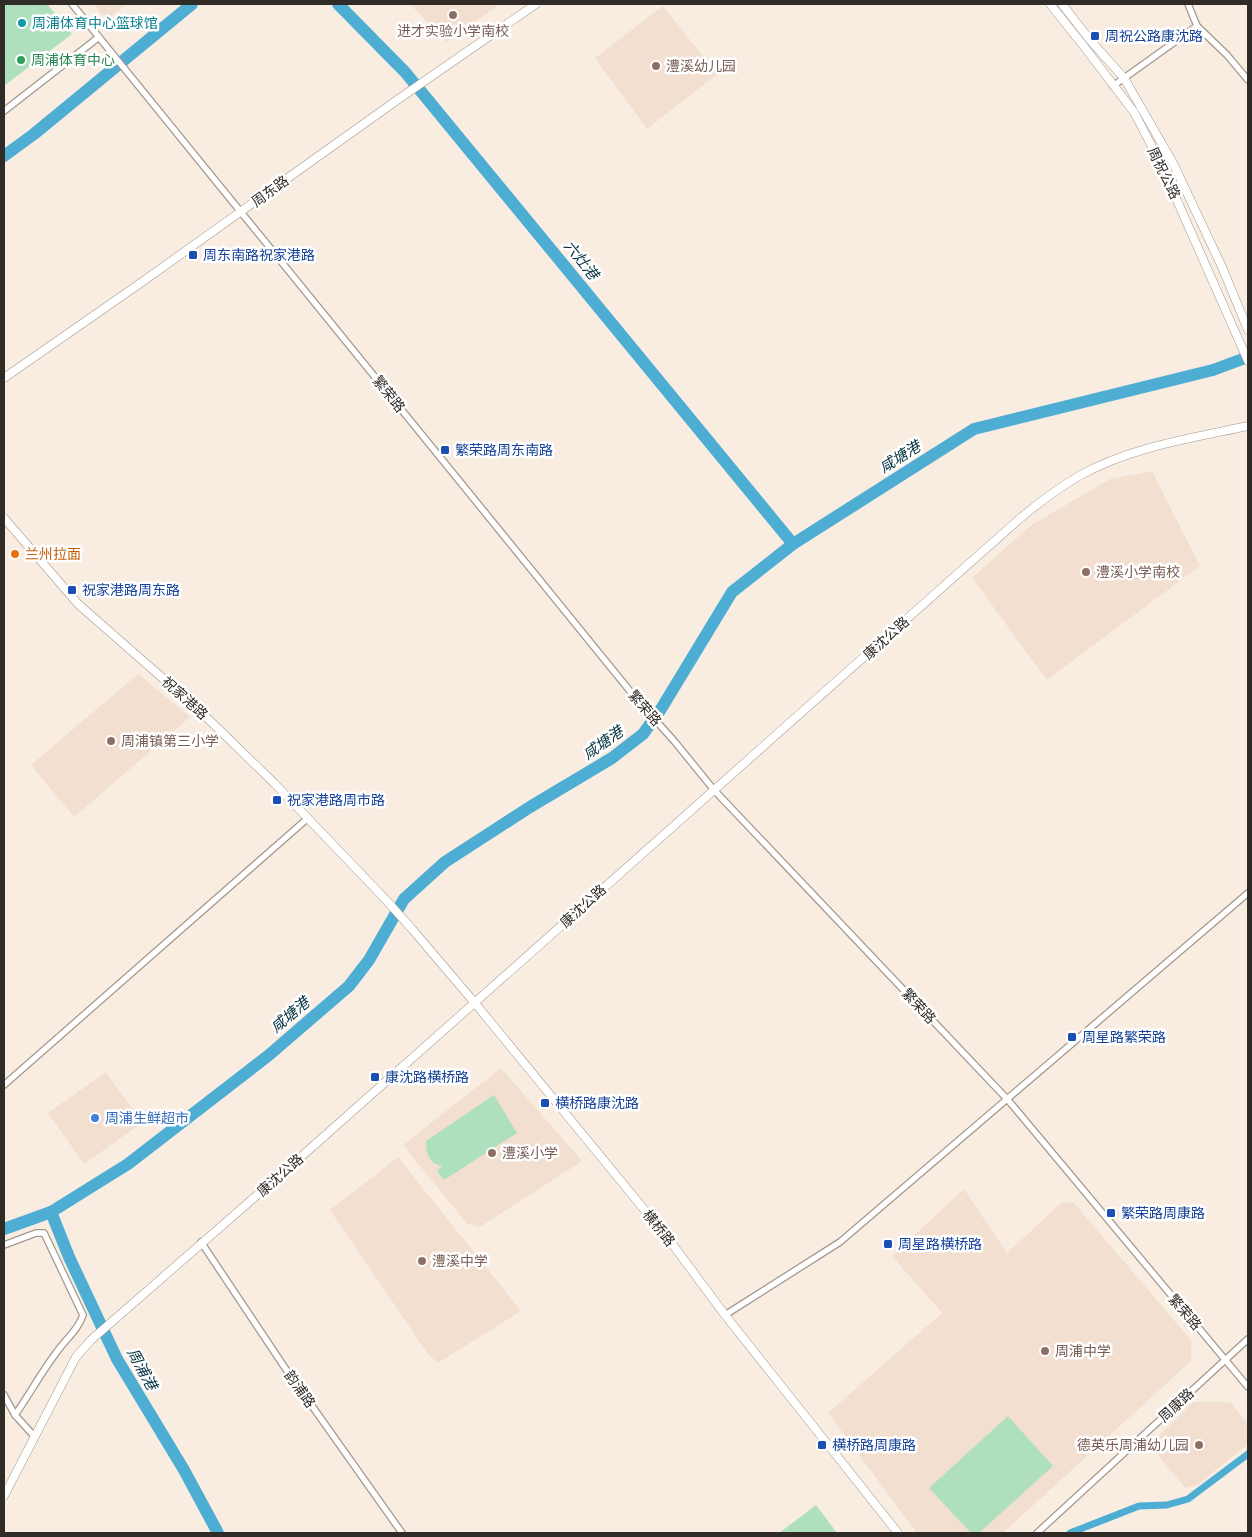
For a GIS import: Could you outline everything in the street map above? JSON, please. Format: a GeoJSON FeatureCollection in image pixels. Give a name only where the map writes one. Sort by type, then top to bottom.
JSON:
{"type":"FeatureCollection","features":[{"type":"Feature","properties":{"kind":"street","name":"繁荣路"},"geometry":{"type":"LineString","coordinates":[[72,4],[638,700],[714,790],[1008,1100],[1248,1387]]}},
{"type":"Feature","properties":{"kind":"street","name":"周东路"},"geometry":{"type":"LineString","coordinates":[[4,378],[536,4]]}},
{"type":"Feature","properties":{"kind":"street","name":"周祝公路"},"geometry":{"type":"LineString","coordinates":[[1050,4],[1134,112],[1160,162],[1248,361]]}},
{"type":"Feature","properties":{"kind":"street","name":"周祝公路"},"geometry":{"type":"LineString","coordinates":[[1062,4],[1090,40],[1124,78],[1173,163],[1222,267],[1248,328]]}},
{"type":"Feature","properties":{"kind":"street"},"geometry":{"type":"LineString","coordinates":[[1188,4],[1197,26],[1227,55],[1248,80]]}},
{"type":"Feature","properties":{"kind":"street"},"geometry":{"type":"LineString","coordinates":[[1113,86],[1197,26]]}},
{"type":"Feature","properties":{"kind":"street"},"geometry":{"type":"LineString","coordinates":[[4,111],[99,37]]}},
{"type":"Feature","properties":{"kind":"street","name":"康沈公路"},"geometry":{"type":"LineString","coordinates":[[4,1496],[76,1357],[91,1340],[311,1148],[1017,521],[1048,495],[1080,475],[1106,463],[1160,445],[1248,426]]}},
{"type":"Feature","properties":{"kind":"street","name":"祝家港路"},"geometry":{"type":"LineString","coordinates":[[4,518],[78,604],[198,710],[308,818],[388,900],[412,929]]}},
{"type":"Feature","properties":{"kind":"street"},"geometry":{"type":"LineString","coordinates":[[4,1085],[308,818]]}},
{"type":"Feature","properties":{"kind":"street"},"geometry":{"type":"LineString","coordinates":[[725,1315],[840,1242],[1248,893]]}},
{"type":"Feature","properties":{"kind":"street","name":"横桥路"},"geometry":{"type":"LineString","coordinates":[[412,929],[670,1241],[725,1315],[898,1533]]}},
{"type":"Feature","properties":{"kind":"street"},"geometry":{"type":"LineString","coordinates":[[4,1245],[36,1233],[44,1233],[83,1315],[81,1322],[55,1353],[15,1415]]}},
{"type":"Feature","properties":{"kind":"street","name":"韵浦路"},"geometry":{"type":"LineString","coordinates":[[202,1242],[283,1365],[402,1533]]}},
{"type":"Feature","properties":{"kind":"street","name":"周康路"},"geometry":{"type":"LineString","coordinates":[[1037,1533],[1248,1338]]}},
{"type":"Feature","properties":{"kind":"street"},"geometry":{"type":"LineString","coordinates":[[4,1395],[15,1415],[34,1436]]}},
{"type":"Feature","properties":{"kind":"shaded area"},"geometry":{"type":"Polygon","coordinates":[[[93,4],[127,4],[107,20],[93,4]]]}},
{"type":"Feature","properties":{"kind":"shaded area","name":"进才实验小学南校"},"geometry":{"type":"Polygon","coordinates":[[[410,4],[500,4],[447,42],[410,4]]]}},
{"type":"Feature","properties":{"kind":"shaded area","name":"澧溪幼儿园"},"geometry":{"type":"Polygon","coordinates":[[[663,6],[717,74],[647,129],[595,58],[663,6]]]}},
{"type":"Feature","properties":{"kind":"shaded area","name":"澧溪小学南校"},"geometry":{"type":"Polygon","coordinates":[[[1152,471],[1200,566],[1047,680],[972,578],[1030,526],[1110,479],[1152,471]]]}},
{"type":"Feature","properties":{"kind":"shaded area","name":"周浦镇第三小学"},"geometry":{"type":"Polygon","coordinates":[[[138,674],[190,717],[74,817],[31,765],[138,674]]]}},
{"type":"Feature","properties":{"kind":"shaded area","name":"澧溪小学"},"geometry":{"type":"Polygon","coordinates":[[[501,1068],[582,1161],[480,1227],[467,1224],[403,1145],[501,1068]]]}},
{"type":"Feature","properties":{"kind":"shaded area","name":"周浦生鲜超市"},"geometry":{"type":"Polygon","coordinates":[[[106,1072],[142,1123],[84,1164],[48,1113],[106,1072]]]}},
{"type":"Feature","properties":{"kind":"shaded area","name":"澧溪中学"},"geometry":{"type":"Polygon","coordinates":[[[398,1157],[521,1311],[438,1363],[428,1354],[330,1210],[398,1157]]]}},
{"type":"Feature","properties":{"kind":"shaded area","name":"周浦中学"},"geometry":{"type":"Polygon","coordinates":[[[964,1189],[1007,1253],[1061,1203],[1073,1202],[1191,1340],[1191,1361],[1003,1533],[917,1533],[828,1413],[942,1313],[892,1256],[964,1189]]]}},
{"type":"Feature","properties":{"kind":"shaded area","name":"德英乐周浦幼儿园"},"geometry":{"type":"Polygon","coordinates":[[[1193,1402],[1230,1402],[1248,1424],[1248,1444],[1197,1485],[1185,1488],[1150,1445],[1193,1402]]]}},
{"type":"Feature","properties":{"kind":"green space","name":"周浦体育中心"},"geometry":{"type":"Polygon","coordinates":[[[4,4],[47,4],[72,34],[4,86],[4,4]]]}},
{"type":"Feature","properties":{"kind":"green space"},"geometry":{"type":"Polygon","coordinates":[[[494,1095],[517,1133],[444,1180],[437,1171],[442,1166],[434,1163],[429,1157],[426,1141],[494,1095]]]}},
{"type":"Feature","properties":{"kind":"green space"},"geometry":{"type":"Polygon","coordinates":[[[1008,1416],[1053,1466],[979,1533],[971,1533],[929,1488],[1008,1416]]]}},
{"type":"Feature","properties":{"kind":"green space"},"geometry":{"type":"Polygon","coordinates":[[[816,1505],[837,1533],[779,1533],[816,1505]]]}},
{"type":"Feature","properties":{"kind":"waterway"},"geometry":{"type":"LineString","coordinates":[[4,156],[34,134],[192,4]]}},
{"type":"Feature","properties":{"kind":"waterway","name":"六灶港"},"geometry":{"type":"LineString","coordinates":[[338,4],[405,72],[793,544]]}},
{"type":"Feature","properties":{"kind":"waterway","name":"咸塘港"},"geometry":{"type":"LineString","coordinates":[[4,1229],[51,1212],[128,1164],[269,1055],[349,986],[369,960],[404,899],[445,862],[530,807],[612,758],[643,734],[661,709],[732,592],[793,544],[974,429],[1213,370],[1248,357]]}},
{"type":"Feature","properties":{"kind":"waterway","name":"周浦港"},"geometry":{"type":"LineString","coordinates":[[51,1212],[69,1257],[117,1359],[184,1470],[218,1533]]}},
{"type":"Feature","properties":{"kind":"waterway"},"geometry":{"type":"LineString","coordinates":[[1070,1533],[1139,1506],[1167,1505],[1188,1499],[1248,1454]]}},
{"type":"Feature","properties":{"kind":"place","name":"进才实验小学南校"},"geometry":{"type":"Point","coordinates":[453,15]}},
{"type":"Feature","properties":{"kind":"place","name":"周浦体育中心篮球馆"},"geometry":{"type":"Point","coordinates":[22,23]}},
{"type":"Feature","properties":{"kind":"place","name":"周祝公路康沈路"},"geometry":{"type":"Point","coordinates":[1095,36]}},
{"type":"Feature","properties":{"kind":"place","name":"周浦体育中心"},"geometry":{"type":"Point","coordinates":[21,60]}},
{"type":"Feature","properties":{"kind":"place","name":"澧溪幼儿园"},"geometry":{"type":"Point","coordinates":[656,66]}},
{"type":"Feature","properties":{"kind":"place","name":"周东南路祝家港路"},"geometry":{"type":"Point","coordinates":[193,255]}},
{"type":"Feature","properties":{"kind":"place","name":"繁荣路周东南路"},"geometry":{"type":"Point","coordinates":[445,450]}},
{"type":"Feature","properties":{"kind":"place","name":"兰州拉面"},"geometry":{"type":"Point","coordinates":[15,554]}},
{"type":"Feature","properties":{"kind":"place","name":"澧溪小学南校"},"geometry":{"type":"Point","coordinates":[1086,572]}},
{"type":"Feature","properties":{"kind":"place","name":"祝家港路周东路"},"geometry":{"type":"Point","coordinates":[72,590]}},
{"type":"Feature","properties":{"kind":"place","name":"周浦镇第三小学"},"geometry":{"type":"Point","coordinates":[111,741]}},
{"type":"Feature","properties":{"kind":"place","name":"祝家港路周市路"},"geometry":{"type":"Point","coordinates":[277,800]}},
{"type":"Feature","properties":{"kind":"place","name":"周星路繁荣路"},"geometry":{"type":"Point","coordinates":[1072,1037]}},
{"type":"Feature","properties":{"kind":"place","name":"康沈路横桥路"},"geometry":{"type":"Point","coordinates":[375,1077]}},
{"type":"Feature","properties":{"kind":"place","name":"横桥路康沈路"},"geometry":{"type":"Point","coordinates":[545,1103]}},
{"type":"Feature","properties":{"kind":"place","name":"周浦生鲜超市"},"geometry":{"type":"Point","coordinates":[95,1118]}},
{"type":"Feature","properties":{"kind":"place","name":"澧溪小学"},"geometry":{"type":"Point","coordinates":[492,1153]}},
{"type":"Feature","properties":{"kind":"place","name":"繁荣路周康路"},"geometry":{"type":"Point","coordinates":[1111,1213]}},
{"type":"Feature","properties":{"kind":"place","name":"周星路横桥路"},"geometry":{"type":"Point","coordinates":[888,1244]}},
{"type":"Feature","properties":{"kind":"place","name":"澧溪中学"},"geometry":{"type":"Point","coordinates":[422,1261]}},
{"type":"Feature","properties":{"kind":"place","name":"周浦中学"},"geometry":{"type":"Point","coordinates":[1045,1351]}},
{"type":"Feature","properties":{"kind":"place","name":"横桥路周康路"},"geometry":{"type":"Point","coordinates":[822,1445]}},
{"type":"Feature","properties":{"kind":"place","name":"德英乐周浦幼儿园"},"geometry":{"type":"Point","coordinates":[1199,1445]}}]}
